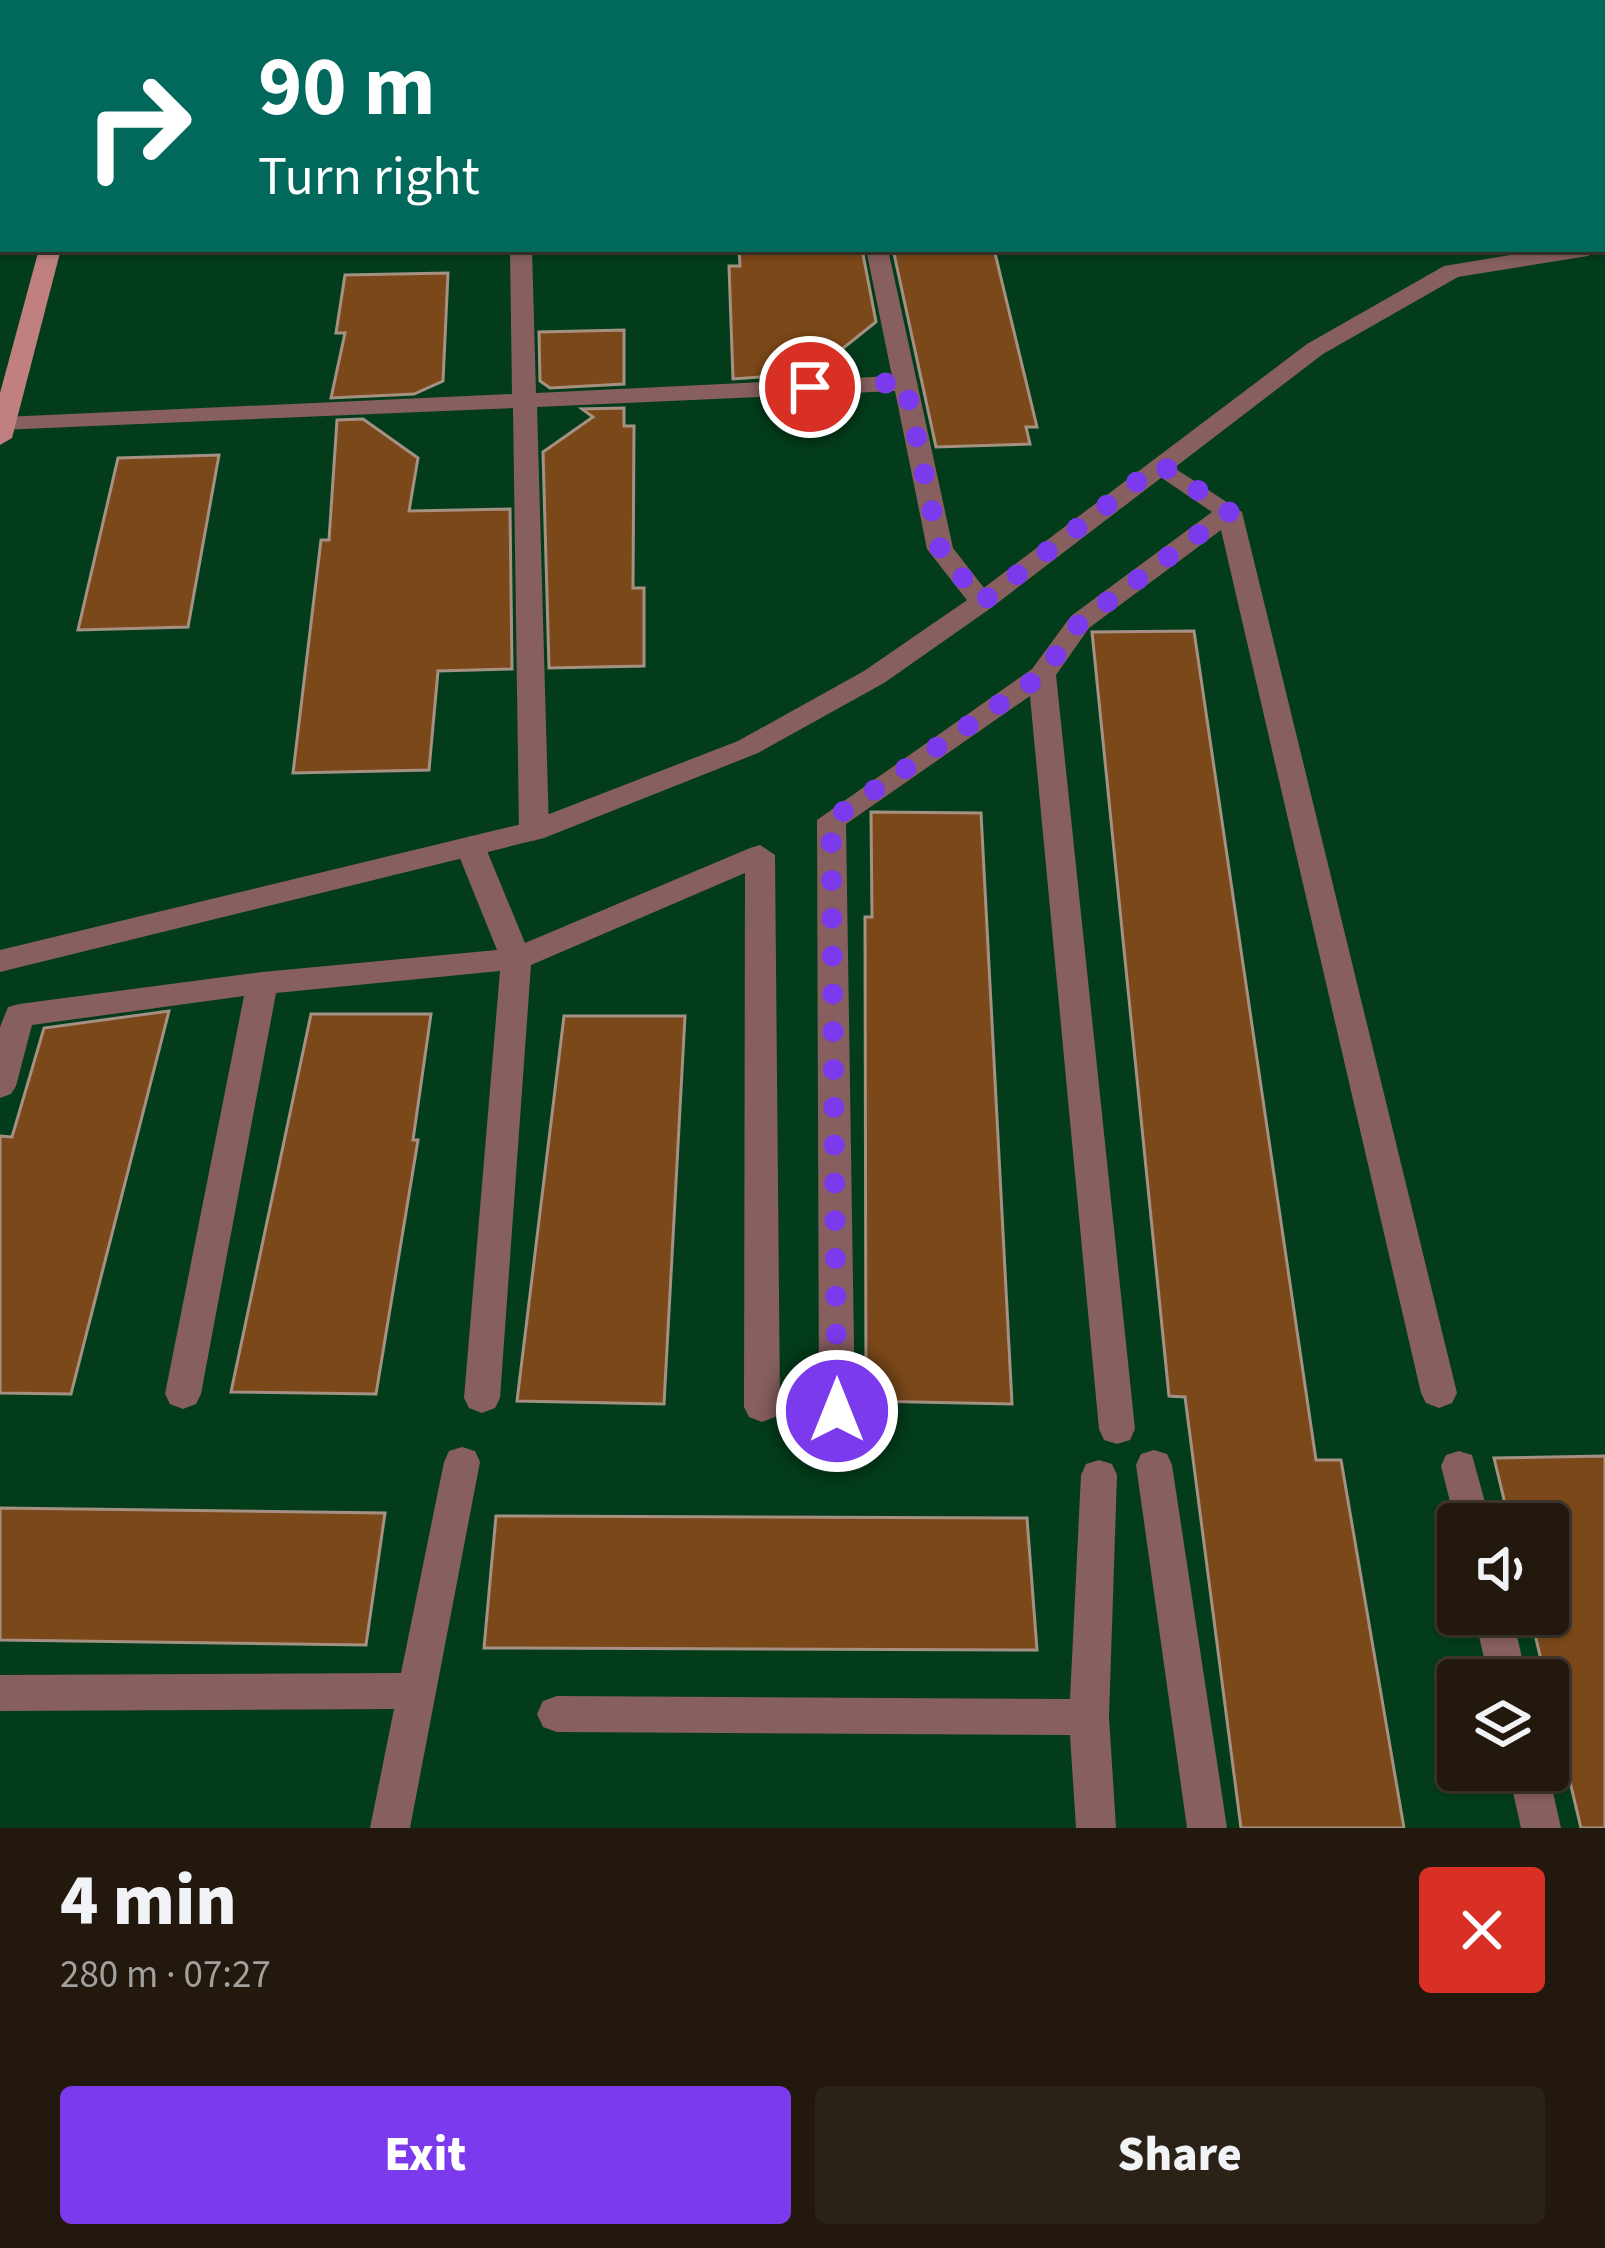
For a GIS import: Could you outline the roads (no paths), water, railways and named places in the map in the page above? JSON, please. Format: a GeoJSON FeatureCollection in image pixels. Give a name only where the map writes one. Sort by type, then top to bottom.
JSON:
{"type":"FeatureCollection","features":[{"type":"Feature","properties":{"kind":"main road"},"geometry":{"type":"LineString","coordinates":[[2,431],[49,252]]}},
{"type":"Feature","properties":{"kind":"street"},"geometry":{"type":"LineString","coordinates":[[521,252],[534,830]]}},
{"type":"Feature","properties":{"kind":"street"},"geometry":{"type":"LineString","coordinates":[[878,252],[940,549],[982,602]]}},
{"type":"Feature","properties":{"kind":"street"},"geometry":{"type":"LineString","coordinates":[[0,961],[534,830],[748,747],[874,677],[982,602],[1315,349],[1452,272],[1570,252]]}},
{"type":"Feature","properties":{"kind":"street"},"geometry":{"type":"LineString","coordinates":[[2,431],[905,382]]}},
{"type":"Feature","properties":{"kind":"street"},"geometry":{"type":"LineString","coordinates":[[1160,464],[1229,512],[1439,1393]]}},
{"type":"Feature","properties":{"kind":"street"},"geometry":{"type":"LineString","coordinates":[[837,1411],[831,820],[1042,675],[1080,622],[1229,512]]}},
{"type":"Feature","properties":{"kind":"street"},"geometry":{"type":"LineString","coordinates":[[1042,675],[1118,1429]]}},
{"type":"Feature","properties":{"kind":"street"},"geometry":{"type":"LineString","coordinates":[[470,846],[516,959],[482,1398]]}},
{"type":"Feature","properties":{"kind":"street"},"geometry":{"type":"LineString","coordinates":[[0,1086],[20,1015],[262,982],[516,959],[760,855],[762,1407]]}},
{"type":"Feature","properties":{"kind":"street"},"geometry":{"type":"LineString","coordinates":[[183,1394],[262,982]]}},
{"type":"Feature","properties":{"kind":"street"},"geometry":{"type":"LineString","coordinates":[[390,1828],[462,1462]]}},
{"type":"Feature","properties":{"kind":"street"},"geometry":{"type":"LineString","coordinates":[[1154,1465],[1207,1828]]}},
{"type":"Feature","properties":{"kind":"street"},"geometry":{"type":"LineString","coordinates":[[1459,1466],[1467,1503]]}},
{"type":"Feature","properties":{"kind":"street"},"geometry":{"type":"LineString","coordinates":[[1096,1828],[1089,1717],[1099,1475]]}},
{"type":"Feature","properties":{"kind":"street"},"geometry":{"type":"LineString","coordinates":[[0,1693],[417,1691]]}},
{"type":"Feature","properties":{"kind":"street"},"geometry":{"type":"LineString","coordinates":[[557,1714],[1089,1717]]}},
{"type":"Feature","properties":{"kind":"street"},"geometry":{"type":"LineString","coordinates":[[1533,1791],[1541,1828]]}}]}
